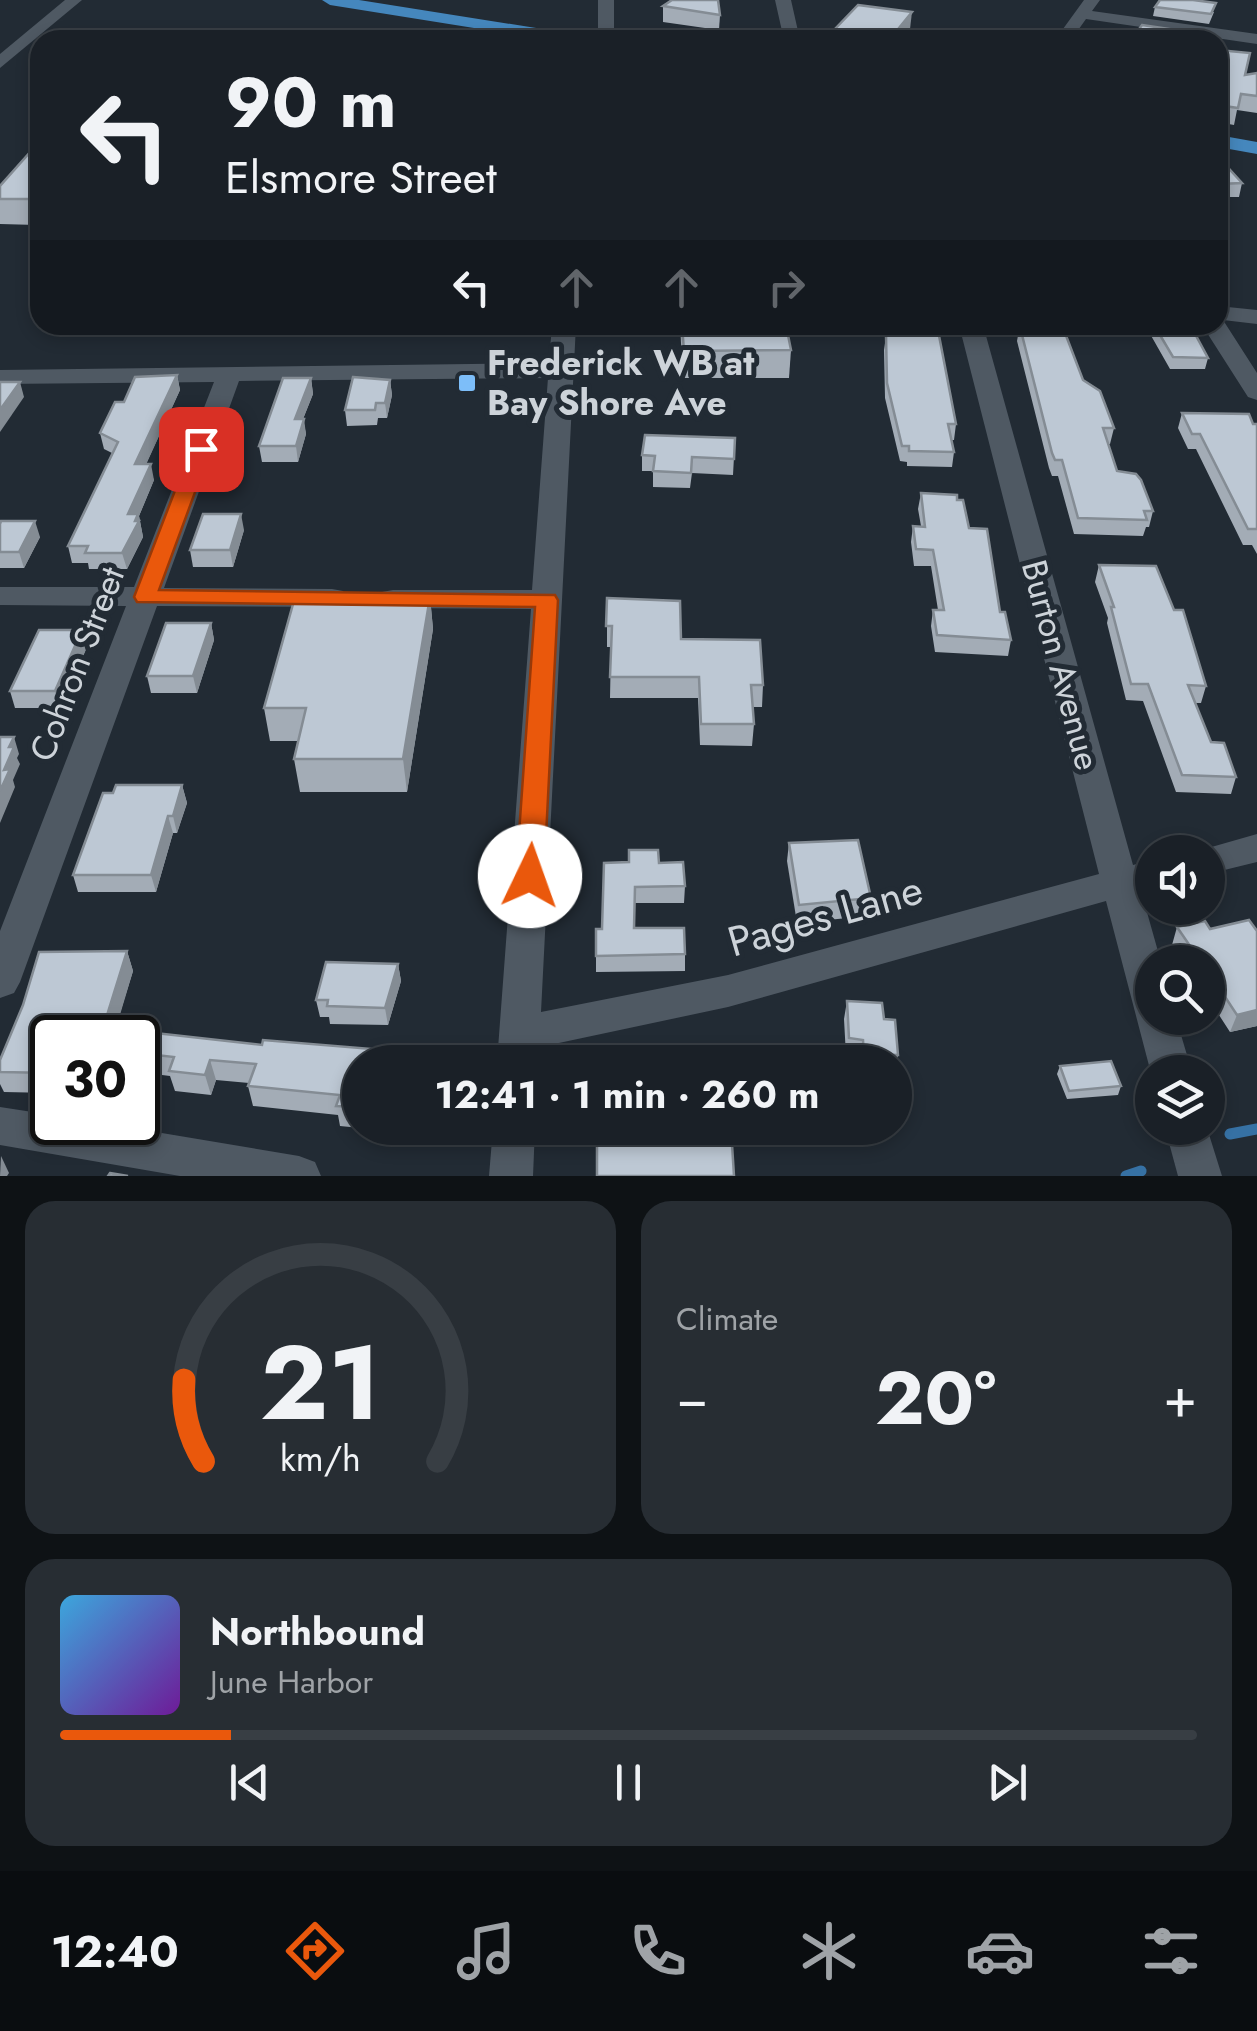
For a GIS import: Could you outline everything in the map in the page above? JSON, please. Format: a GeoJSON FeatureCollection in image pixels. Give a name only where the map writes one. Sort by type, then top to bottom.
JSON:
{"type":"FeatureCollection","features":[{"type":"Feature","properties":{"kind":"main road"},"geometry":{"type":"LineString","coordinates":[[330,0],[521,30]]}},
{"type":"Feature","properties":{"kind":"main road"},"geometry":{"type":"LineString","coordinates":[[1228,144],[1257,148]]}},
{"type":"Feature","properties":{"kind":"street"},"geometry":{"type":"LineString","coordinates":[[39,30],[74,0]]}},
{"type":"Feature","properties":{"kind":"street"},"geometry":{"type":"LineString","coordinates":[[606,0],[606,30]]}},
{"type":"Feature","properties":{"kind":"street"},"geometry":{"type":"LineString","coordinates":[[783,0],[790,30]]}},
{"type":"Feature","properties":{"kind":"street"},"geometry":{"type":"LineString","coordinates":[[1070,30],[1087,7],[1209,30]]}},
{"type":"Feature","properties":{"kind":"street"},"geometry":{"type":"LineString","coordinates":[[1228,34],[1257,39]]}},
{"type":"Feature","properties":{"kind":"street"},"geometry":{"type":"LineString","coordinates":[[0,63],[30,37]]}},
{"type":"Feature","properties":{"kind":"street"},"geometry":{"type":"LineString","coordinates":[[1228,314],[1257,317]]}},
{"type":"Feature","properties":{"kind":"street"},"geometry":{"type":"LineString","coordinates":[[519,1045],[563,335]]}},
{"type":"Feature","properties":{"kind":"street","name":"Burton Avenue"},"geometry":{"type":"LineString","coordinates":[[974,335],[1135,875]]}},
{"type":"Feature","properties":{"kind":"street"},"geometry":{"type":"LineString","coordinates":[[1220,335],[1257,392]]}},
{"type":"Feature","properties":{"kind":"street"},"geometry":{"type":"LineString","coordinates":[[0,377],[561,370]]}},
{"type":"Feature","properties":{"kind":"street","name":"Cohron Street"},"geometry":{"type":"LineString","coordinates":[[0,982],[229,374]]}},
{"type":"Feature","properties":{"kind":"street"},"geometry":{"type":"LineString","coordinates":[[0,596],[547,600]]}},
{"type":"Feature","properties":{"kind":"street"},"geometry":{"type":"LineString","coordinates":[[1225,856],[1257,848]]}},
{"type":"Feature","properties":{"kind":"street","name":"Pages Lane"},"geometry":{"type":"LineString","coordinates":[[530,1045],[1135,878]]}},
{"type":"Feature","properties":{"kind":"street"},"geometry":{"type":"LineString","coordinates":[[0,1126],[299,1176]]}},
{"type":"Feature","properties":{"kind":"street"},"geometry":{"type":"LineString","coordinates":[[511,1176],[513,1145]]}},
{"type":"Feature","properties":{"kind":"street"},"geometry":{"type":"LineString","coordinates":[[1191,1145],[1200,1176]]}},
{"type":"Feature","properties":{"kind":"building"},"geometry":{"type":"Polygon","coordinates":[[[672,0],[718,0],[720,15],[663,6],[672,0]]]}},
{"type":"Feature","properties":{"kind":"building"},"geometry":{"type":"Polygon","coordinates":[[[1160,0],[1216,3],[1211,14],[1155,7],[1160,0]]]}},
{"type":"Feature","properties":{"kind":"building"},"geometry":{"type":"Polygon","coordinates":[[[858,5],[912,12],[897,30],[834,30],[858,5]]]}},
{"type":"Feature","properties":{"kind":"building"},"geometry":{"type":"Polygon","coordinates":[[[1142,25],[1176,30],[1138,30],[1142,25]]]}},
{"type":"Feature","properties":{"kind":"building"},"geometry":{"type":"Polygon","coordinates":[[[1228,51],[1250,53],[1245,75],[1257,73],[1257,96],[1241,94],[1238,108],[1228,106],[1228,51]]]}},
{"type":"Feature","properties":{"kind":"building"},"geometry":{"type":"Polygon","coordinates":[[[30,152],[30,199],[0,199],[0,186],[30,152]]]}},
{"type":"Feature","properties":{"kind":"building"},"geometry":{"type":"Polygon","coordinates":[[[1228,168],[1242,183],[1228,184],[1228,168]]]}},
{"type":"Feature","properties":{"kind":"building"},"geometry":{"type":"Polygon","coordinates":[[[683,335],[788,335],[791,350],[684,351],[683,335]]]}},
{"type":"Feature","properties":{"kind":"building"},"geometry":{"type":"Polygon","coordinates":[[[886,335],[939,335],[956,424],[948,424],[954,452],[909,451],[909,446],[902,446],[887,383],[886,335]]]}},
{"type":"Feature","properties":{"kind":"building"},"geometry":{"type":"Polygon","coordinates":[[[1022,335],[1066,335],[1083,380],[1100,391],[1114,428],[1103,428],[1117,471],[1136,474],[1153,511],[1144,511],[1147,520],[1078,518],[1062,460],[1055,460],[1022,335]]]}},
{"type":"Feature","properties":{"kind":"building"},"geometry":{"type":"Polygon","coordinates":[[[1160,335],[1196,335],[1208,358],[1173,357],[1160,335]]]}},
{"type":"Feature","properties":{"kind":"building"},"geometry":{"type":"Polygon","coordinates":[[[177,375],[135,464],[151,464],[128,514],[138,514],[135,521],[139,521],[122,553],[85,553],[88,546],[68,546],[118,442],[100,433],[115,402],[124,402],[135,377],[177,375]]]}},
{"type":"Feature","properties":{"kind":"building"},"geometry":{"type":"Polygon","coordinates":[[[353,377],[390,380],[385,403],[376,403],[375,410],[345,410],[353,377]]]}},
{"type":"Feature","properties":{"kind":"building"},"geometry":{"type":"Polygon","coordinates":[[[283,378],[311,378],[295,419],[304,419],[296,446],[259,446],[283,378]]]}},
{"type":"Feature","properties":{"kind":"building"},"geometry":{"type":"Polygon","coordinates":[[[0,382],[20,382],[0,410],[0,382]]]}},
{"type":"Feature","properties":{"kind":"building"},"geometry":{"type":"Polygon","coordinates":[[[1182,413],[1249,414],[1253,424],[1257,424],[1257,529],[1248,529],[1200,434],[1192,434],[1182,413]]]}},
{"type":"Feature","properties":{"kind":"building"},"geometry":{"type":"Polygon","coordinates":[[[645,435],[735,438],[734,459],[692,457],[691,473],[653,471],[655,456],[642,455],[645,435]]]}},
{"type":"Feature","properties":{"kind":"building"},"geometry":{"type":"Polygon","coordinates":[[[921,493],[957,495],[957,500],[963,500],[969,528],[987,529],[1000,612],[1005,612],[1011,640],[937,635],[933,610],[944,610],[933,550],[916,549],[913,526],[925,527],[921,493]]]}},
{"type":"Feature","properties":{"kind":"building"},"geometry":{"type":"Polygon","coordinates":[[[203,514],[241,514],[230,550],[190,550],[203,514]]]}},
{"type":"Feature","properties":{"kind":"building"},"geometry":{"type":"Polygon","coordinates":[[[1,521],[35,521],[19,552],[0,552],[1,521]]]}},
{"type":"Feature","properties":{"kind":"building"},"geometry":{"type":"Polygon","coordinates":[[[1099,565],[1156,566],[1174,610],[1183,610],[1206,686],[1188,685],[1211,742],[1224,743],[1236,777],[1182,775],[1148,684],[1131,684],[1114,607],[1099,565]]]}},
{"type":"Feature","properties":{"kind":"building"},"geometry":{"type":"Polygon","coordinates":[[[295,597],[430,597],[403,759],[294,759],[306,708],[264,708],[295,597]]]}},
{"type":"Feature","properties":{"kind":"building"},"geometry":{"type":"Polygon","coordinates":[[[607,598],[680,601],[681,639],[760,640],[763,685],[751,685],[754,724],[701,724],[699,677],[610,677],[612,626],[606,626],[607,598]]]}},
{"type":"Feature","properties":{"kind":"building"},"geometry":{"type":"Polygon","coordinates":[[[166,623],[211,623],[193,676],[147,676],[166,623]]]}},
{"type":"Feature","properties":{"kind":"building"},"geometry":{"type":"Polygon","coordinates":[[[39,630],[82,630],[55,691],[10,691],[39,630]]]}},
{"type":"Feature","properties":{"kind":"building"},"geometry":{"type":"Polygon","coordinates":[[[0,737],[14,737],[9,747],[14,747],[0,791],[0,737]]]}},
{"type":"Feature","properties":{"kind":"building"},"geometry":{"type":"Polygon","coordinates":[[[116,785],[182,785],[173,816],[168,816],[151,875],[73,875],[103,793],[113,793],[116,785]]]}},
{"type":"Feature","properties":{"kind":"building"},"geometry":{"type":"Polygon","coordinates":[[[858,840],[871,898],[799,905],[789,843],[858,840]]]}},
{"type":"Feature","properties":{"kind":"building"},"geometry":{"type":"Polygon","coordinates":[[[629,850],[658,850],[659,863],[683,862],[685,886],[635,887],[634,928],[684,928],[685,954],[596,956],[596,929],[602,929],[604,863],[629,862],[629,850]]]}},
{"type":"Feature","properties":{"kind":"building"},"geometry":{"type":"Polygon","coordinates":[[[1249,920],[1257,931],[1257,1010],[1237,1015],[1225,997],[1225,945],[1189,945],[1177,927],[1208,925],[1210,929],[1249,920]]]}},
{"type":"Feature","properties":{"kind":"building"},"geometry":{"type":"Polygon","coordinates":[[[127,951],[107,1015],[30,1015],[30,1073],[0,1072],[0,1060],[39,952],[127,951]]]}},
{"type":"Feature","properties":{"kind":"building"},"geometry":{"type":"Polygon","coordinates":[[[326,962],[398,964],[385,1008],[327,1006],[328,1000],[316,1000],[326,962]]]}},
{"type":"Feature","properties":{"kind":"building"},"geometry":{"type":"Polygon","coordinates":[[[847,1001],[882,1003],[884,1019],[895,1020],[897,1045],[863,1045],[863,1040],[849,1038],[847,1001]]]}},
{"type":"Feature","properties":{"kind":"building"},"geometry":{"type":"Polygon","coordinates":[[[160,1034],[262,1045],[263,1040],[342,1046],[342,1106],[336,1106],[340,1095],[248,1086],[256,1064],[210,1060],[205,1075],[169,1071],[174,1057],[160,1055],[160,1034]]]}},
{"type":"Feature","properties":{"kind":"building"},"geometry":{"type":"Polygon","coordinates":[[[1111,1061],[1121,1086],[1069,1091],[1060,1066],[1111,1061]]]}},
{"type":"Feature","properties":{"kind":"building"},"geometry":{"type":"Polygon","coordinates":[[[597,1145],[732,1145],[734,1176],[597,1176],[597,1145]]]}},
{"type":"Feature","properties":{"kind":"waterway"},"geometry":{"type":"LineString","coordinates":[[1230,1134],[1257,1129]]}},
{"type":"Feature","properties":{"kind":"waterway"},"geometry":{"type":"LineString","coordinates":[[1126,1176],[1141,1171]]}},
{"type":"Feature","properties":{"kind":"place","name":"Frederick WB at Bay Shore Ave"},"geometry":{"type":"Point","coordinates":[467,383]}},
{"type":"Feature","properties":{"kind":"route"},"geometry":{"type":"LineString","coordinates":[[201,449],[145,597],[547,600],[530,876]]}}]}
